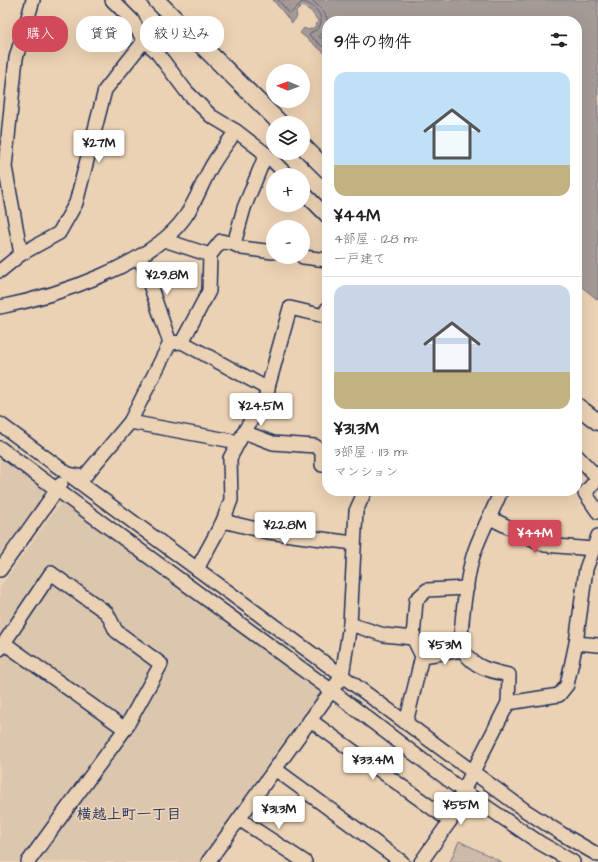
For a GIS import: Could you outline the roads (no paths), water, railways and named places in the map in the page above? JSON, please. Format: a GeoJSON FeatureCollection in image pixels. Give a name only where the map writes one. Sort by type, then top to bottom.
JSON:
{"type":"FeatureCollection","features":[{"type":"Feature","properties":{"kind":"main road"},"geometry":{"type":"LineString","coordinates":[[156,0],[273,116]]}},
{"type":"Feature","properties":{"kind":"main road"},"geometry":{"type":"LineString","coordinates":[[310,153],[322,165]]}},
{"type":"Feature","properties":{"kind":"main road"},"geometry":{"type":"LineString","coordinates":[[582,410],[598,422]]}},
{"type":"Feature","properties":{"kind":"street"},"geometry":{"type":"LineString","coordinates":[[21,254],[6,167],[16,58],[33,0]]}},
{"type":"Feature","properties":{"kind":"street"},"geometry":{"type":"LineString","coordinates":[[112,0],[132,20],[140,34]]}},
{"type":"Feature","properties":{"kind":"street"},"geometry":{"type":"LineString","coordinates":[[0,271],[21,254],[59,232],[76,203],[105,90],[140,46]]}},
{"type":"Feature","properties":{"kind":"street"},"geometry":{"type":"LineString","coordinates":[[157,52],[186,90],[212,116],[236,131],[266,154],[244,208],[234,244]]}},
{"type":"Feature","properties":{"kind":"street"},"geometry":{"type":"LineString","coordinates":[[0,307],[25,302],[99,277],[140,256],[164,240],[186,217],[209,170],[236,131]]}},
{"type":"Feature","properties":{"kind":"street"},"geometry":{"type":"LineString","coordinates":[[272,160],[279,168]]}},
{"type":"Feature","properties":{"kind":"street"},"geometry":{"type":"LineString","coordinates":[[310,199],[322,211]]}},
{"type":"Feature","properties":{"kind":"street"},"geometry":{"type":"LineString","coordinates":[[164,240],[210,255]]}},
{"type":"Feature","properties":{"kind":"street"},"geometry":{"type":"LineString","coordinates":[[69,474],[84,477],[130,422],[176,343],[209,291],[210,255],[221,241],[234,244],[242,248],[266,251]]}},
{"type":"Feature","properties":{"kind":"street"},"geometry":{"type":"LineString","coordinates":[[140,256],[176,343],[268,389]]}},
{"type":"Feature","properties":{"kind":"street"},"geometry":{"type":"LineString","coordinates":[[310,258],[322,259]]}},
{"type":"Feature","properties":{"kind":"street"},"geometry":{"type":"LineString","coordinates":[[198,569],[223,520],[231,500],[230,458],[265,398],[290,308],[322,313]]}},
{"type":"Feature","properties":{"kind":"street"},"geometry":{"type":"LineString","coordinates":[[130,422],[241,437],[273,443],[315,446],[322,451],[322,465]]}},
{"type":"Feature","properties":{"kind":"street"},"geometry":{"type":"LineString","coordinates":[[0,424],[532,815],[598,855]]}},
{"type":"Feature","properties":{"kind":"street"},"geometry":{"type":"LineString","coordinates":[[0,448],[332,691],[463,791],[540,843],[573,862]]}},
{"type":"Feature","properties":{"kind":"street"},"geometry":{"type":"LineString","coordinates":[[582,461],[598,478],[585,493],[598,512]]}},
{"type":"Feature","properties":{"kind":"street"},"geometry":{"type":"LineString","coordinates":[[0,570],[69,474]]}},
{"type":"Feature","properties":{"kind":"street"},"geometry":{"type":"LineString","coordinates":[[208,862],[342,676],[350,624],[353,543],[356,511],[362,496]]}},
{"type":"Feature","properties":{"kind":"street"},"geometry":{"type":"LineString","coordinates":[[421,862],[450,821],[463,791],[508,703],[509,676],[480,668],[463,650],[462,640],[464,607],[474,552],[499,496]]}},
{"type":"Feature","properties":{"kind":"street"},"geometry":{"type":"LineString","coordinates":[[490,518],[544,545],[593,549]]}},
{"type":"Feature","properties":{"kind":"street"},"geometry":{"type":"LineString","coordinates":[[223,520],[268,532],[353,543]]}},
{"type":"Feature","properties":{"kind":"street"},"geometry":{"type":"LineString","coordinates":[[508,703],[558,695],[567,685],[576,643],[586,569],[598,536]]}},
{"type":"Feature","properties":{"kind":"street"},"geometry":{"type":"LineString","coordinates":[[28,862],[125,729],[161,664],[116,631],[107,613],[51,573],[2,646],[125,729]]}},
{"type":"Feature","properties":{"kind":"street"},"geometry":{"type":"LineString","coordinates":[[406,723],[422,656],[413,638],[416,600],[427,590],[467,588]]}},
{"type":"Feature","properties":{"kind":"street"},"geometry":{"type":"LineString","coordinates":[[350,624],[384,635],[413,638]]}},
{"type":"Feature","properties":{"kind":"street"},"geometry":{"type":"LineString","coordinates":[[576,643],[598,645]]}},
{"type":"Feature","properties":{"kind":"street"},"geometry":{"type":"LineString","coordinates":[[422,656],[463,650]]}},
{"type":"Feature","properties":{"kind":"street"},"geometry":{"type":"LineString","coordinates":[[310,720],[450,821]]}},
{"type":"Feature","properties":{"kind":"street"},"geometry":{"type":"LineString","coordinates":[[275,769],[402,862]]}},
{"type":"Feature","properties":{"kind":"street"},"geometry":{"type":"LineString","coordinates":[[239,819],[304,862]]}},
{"type":"Feature","properties":{"kind":"water"},"geometry":{"type":"Polygon","coordinates":[[[273,0],[598,0],[598,300],[582,287],[582,16],[322,16],[322,51],[300,33],[304,28],[308,30],[315,27],[318,21],[311,11],[302,6],[296,12],[297,17],[292,23],[273,0]]]}},
{"type":"Feature","properties":{"kind":"district","name":"横越上町一丁目"},"geometry":{"type":"Point","coordinates":[129,814]}}]}
